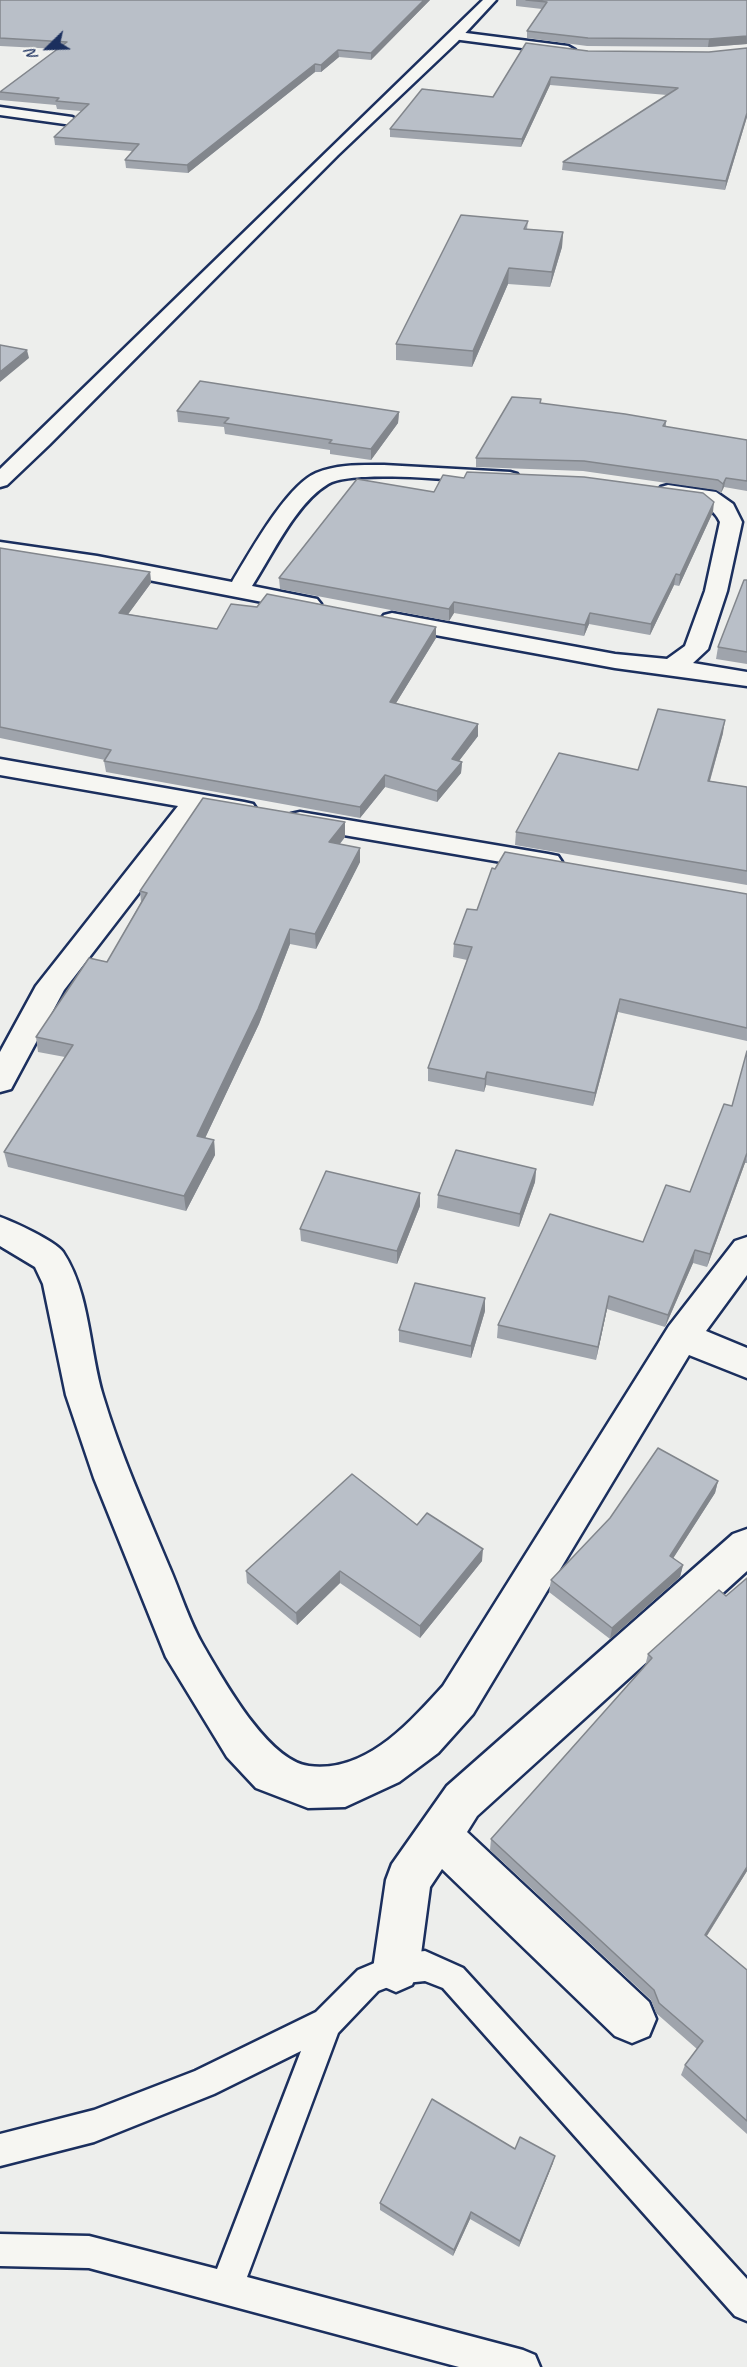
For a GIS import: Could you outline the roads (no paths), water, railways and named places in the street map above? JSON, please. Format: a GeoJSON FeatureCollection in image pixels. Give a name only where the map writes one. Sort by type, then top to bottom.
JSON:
{"type":"FeatureCollection","features":[{"type":"Feature","properties":{"kind":"street"},"geometry":{"type":"LineString","coordinates":[[0,481],[98,388],[334,152],[458,36],[490,0]]}},
{"type":"Feature","properties":{"kind":"street"},"geometry":{"type":"LineString","coordinates":[[458,36],[587,52]]}},
{"type":"Feature","properties":{"kind":"street"},"geometry":{"type":"LineString","coordinates":[[0,111],[72,121]]}},
{"type":"Feature","properties":{"kind":"street"},"geometry":{"type":"LineString","coordinates":[[237,592],[302,495],[322,478],[358,471],[526,478]]}},
{"type":"Feature","properties":{"kind":"street"},"geometry":{"type":"LineString","coordinates":[[651,488],[708,497],[725,509],[731,522],[716,591],[696,649],[672,667]]}},
{"type":"Feature","properties":{"kind":"street"},"geometry":{"type":"LineString","coordinates":[[0,549],[97,562],[237,592],[329,608]]}},
{"type":"Feature","properties":{"kind":"street"},"geometry":{"type":"LineString","coordinates":[[376,617],[615,662],[672,667],[747,679]]}},
{"type":"Feature","properties":{"kind":"street"},"geometry":{"type":"LineString","coordinates":[[0,767],[571,866]]}},
{"type":"Feature","properties":{"kind":"street"},"geometry":{"type":"LineString","coordinates":[[0,1081],[51,986],[196,801]]}},
{"type":"Feature","properties":{"kind":"street"},"geometry":{"type":"LineString","coordinates":[[0,1230],[49,1259],[60,1284],[84,1395],[113,1478],[188,1657],[242,1743],[271,1773],[308,1787],[345,1786],[384,1768],[423,1739],[458,1700],[682,1336],[747,1250]]}},
{"type":"Feature","properties":{"kind":"street"},"geometry":{"type":"LineString","coordinates":[[682,1336],[747,1364]]}},
{"type":"Feature","properties":{"kind":"street"},"geometry":{"type":"LineString","coordinates":[[396,1969],[408,1880],[462,1801],[747,1546]]}},
{"type":"Feature","properties":{"kind":"street"},"geometry":{"type":"LineString","coordinates":[[438,1835],[632,2019]]}},
{"type":"Feature","properties":{"kind":"lane"},"geometry":{"type":"LineString","coordinates":[[0,2150],[105,2122],[203,2083],[327,2023],[368,1980],[396,1969],[425,1966],[453,1978],[747,2304]]}},
{"type":"Feature","properties":{"kind":"lane"},"geometry":{"type":"LineString","coordinates":[[227,2287],[327,2023]]}},
{"type":"Feature","properties":{"kind":"lane"},"geometry":{"type":"LineString","coordinates":[[0,2250],[89,2252],[523,2367]]}}]}
